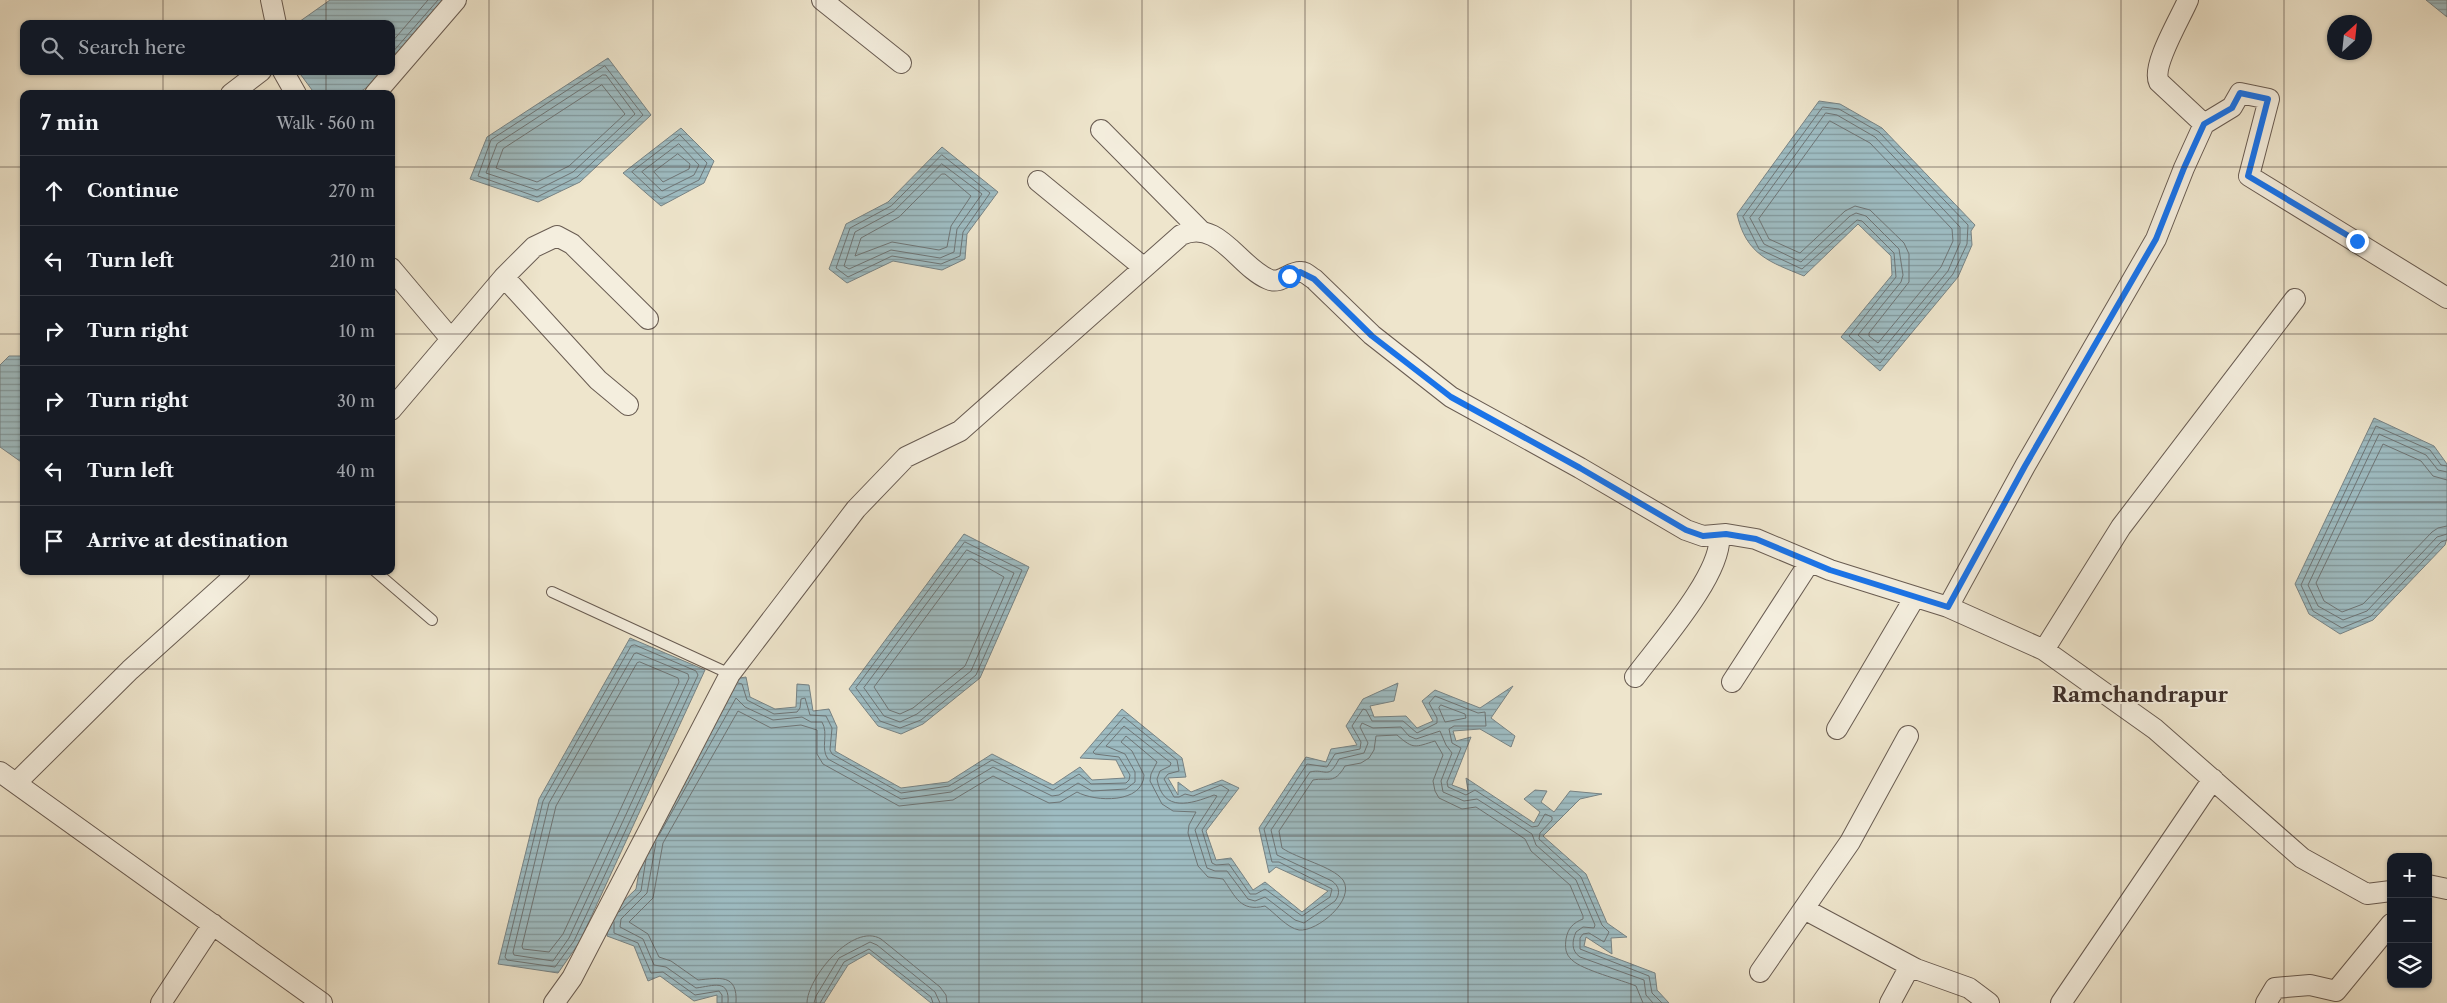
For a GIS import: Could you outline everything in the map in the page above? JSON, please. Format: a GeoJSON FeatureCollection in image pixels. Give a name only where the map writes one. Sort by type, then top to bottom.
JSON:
{"type":"FeatureCollection","features":[{"type":"Feature","properties":{"kind":"street"},"geometry":{"type":"LineString","coordinates":[[271,0],[275,20]]}},
{"type":"Feature","properties":{"kind":"street"},"geometry":{"type":"LineString","coordinates":[[395,71],[456,0]]}},
{"type":"Feature","properties":{"kind":"street"},"geometry":{"type":"LineString","coordinates":[[822,0],[901,63]]}},
{"type":"Feature","properties":{"kind":"street"},"geometry":{"type":"LineString","coordinates":[[2188,0],[2162,56],[2156,75],[2159,82],[2204,124]]}},
{"type":"Feature","properties":{"kind":"street"},"geometry":{"type":"LineString","coordinates":[[236,90],[256,75]]}},
{"type":"Feature","properties":{"kind":"street"},"geometry":{"type":"LineString","coordinates":[[285,75],[294,90]]}},
{"type":"Feature","properties":{"kind":"street"},"geometry":{"type":"LineString","coordinates":[[378,90],[391,75]]}},
{"type":"Feature","properties":{"kind":"street"},"geometry":{"type":"LineString","coordinates":[[1948,607],[2025,466],[2152,248],[2204,124],[2232,108],[2240,93],[2268,99],[2248,176],[2447,298]]}},
{"type":"Feature","properties":{"kind":"street"},"geometry":{"type":"LineString","coordinates":[[1100,130],[1200,231]]}},
{"type":"Feature","properties":{"kind":"street"},"geometry":{"type":"LineString","coordinates":[[1038,180],[1143,267]]}},
{"type":"Feature","properties":{"kind":"street"},"geometry":{"type":"LineString","coordinates":[[554,1003],[572,978],[730,674],[856,509],[906,458],[960,431],[1143,267],[1181,235],[1191,230],[1200,231],[1218,238],[1267,279],[1278,280],[1300,272],[1314,279],[1372,336],[1451,397],[1580,468],[1686,530],[1703,536],[1745,536],[1756,539],[1809,562],[1948,607],[2044,650],[2155,729],[2302,858],[2367,894],[2387,892]]}},
{"type":"Feature","properties":{"kind":"street"},"geometry":{"type":"LineString","coordinates":[[395,405],[504,277],[534,247],[557,236],[572,244],[648,319]]}},
{"type":"Feature","properties":{"kind":"street"},"geometry":{"type":"LineString","coordinates":[[395,273],[451,339]]}},
{"type":"Feature","properties":{"kind":"street"},"geometry":{"type":"LineString","coordinates":[[504,277],[598,380],[628,405]]}},
{"type":"Feature","properties":{"kind":"street"},"geometry":{"type":"LineString","coordinates":[[2044,650],[2121,527],[2295,299]]}},
{"type":"Feature","properties":{"kind":"street"},"geometry":{"type":"LineString","coordinates":[[1635,677],[1705,582],[1719,550],[1719,535]]}},
{"type":"Feature","properties":{"kind":"street"},"geometry":{"type":"LineString","coordinates":[[1732,682],[1809,562]]}},
{"type":"Feature","properties":{"kind":"street"},"geometry":{"type":"LineString","coordinates":[[17,782],[130,670],[236,575]]}},
{"type":"Feature","properties":{"kind":"street"},"geometry":{"type":"LineString","coordinates":[[1837,729],[1915,597]]}},
{"type":"Feature","properties":{"kind":"street"},"geometry":{"type":"LineString","coordinates":[[1760,972],[1850,842],[1908,736]]}},
{"type":"Feature","properties":{"kind":"street"},"geometry":{"type":"LineString","coordinates":[[0,772],[17,782],[322,1003]]}},
{"type":"Feature","properties":{"kind":"street"},"geometry":{"type":"LineString","coordinates":[[2060,1003],[2213,779]]}},
{"type":"Feature","properties":{"kind":"street"},"geometry":{"type":"LineString","coordinates":[[2432,886],[2447,889]]}},
{"type":"Feature","properties":{"kind":"street"},"geometry":{"type":"LineString","coordinates":[[1804,909],[1910,966],[1969,988],[1989,1003]]}},
{"type":"Feature","properties":{"kind":"street"},"geometry":{"type":"LineString","coordinates":[[161,1003],[213,924]]}},
{"type":"Feature","properties":{"kind":"street"},"geometry":{"type":"LineString","coordinates":[[2266,1003],[2275,988],[2310,985],[2336,991],[2387,929]]}},
{"type":"Feature","properties":{"kind":"street"},"geometry":{"type":"LineString","coordinates":[[1890,1003],[1910,966]]}},
{"type":"Feature","properties":{"kind":"lane"},"geometry":{"type":"LineString","coordinates":[[380,575],[432,620]]}},
{"type":"Feature","properties":{"kind":"lane"},"geometry":{"type":"LineString","coordinates":[[552,592],[730,674]]}},
{"type":"Feature","properties":{"kind":"water"},"geometry":{"type":"Polygon","coordinates":[[[330,0],[453,0],[395,66],[395,20],[302,20],[330,0]]]}},
{"type":"Feature","properties":{"kind":"water"},"geometry":{"type":"Polygon","coordinates":[[[2426,0],[2447,0],[2447,17],[2426,0]]]}},
{"type":"Feature","properties":{"kind":"water"},"geometry":{"type":"Polygon","coordinates":[[[608,58],[651,115],[580,182],[538,202],[470,179],[487,137],[608,58]]]}},
{"type":"Feature","properties":{"kind":"water"},"geometry":{"type":"Polygon","coordinates":[[[301,75],[385,75],[363,90],[312,90],[301,75]]]}},
{"type":"Feature","properties":{"kind":"water"},"geometry":{"type":"Polygon","coordinates":[[[1819,101],[1840,104],[1882,128],[1975,225],[1971,231],[1972,245],[1958,277],[1880,371],[1841,337],[1892,275],[1891,256],[1858,224],[1804,276],[1770,261],[1753,248],[1746,239],[1737,214],[1819,101]]]}},
{"type":"Feature","properties":{"kind":"water"},"geometry":{"type":"Polygon","coordinates":[[[681,128],[714,161],[704,183],[661,206],[623,173],[681,128]]]}},
{"type":"Feature","properties":{"kind":"water"},"geometry":{"type":"Polygon","coordinates":[[[942,147],[998,192],[967,234],[965,259],[942,270],[893,261],[847,283],[829,269],[846,224],[888,202],[942,147]]]}},
{"type":"Feature","properties":{"kind":"water"},"geometry":{"type":"Polygon","coordinates":[[[9,356],[20,356],[20,461],[0,447],[0,365],[9,356]]]}},
{"type":"Feature","properties":{"kind":"water"},"geometry":{"type":"Polygon","coordinates":[[[2374,418],[2434,446],[2447,464],[2447,538],[2445,545],[2373,620],[2340,634],[2309,614],[2295,584],[2374,418]]]}},
{"type":"Feature","properties":{"kind":"water"},"geometry":{"type":"Polygon","coordinates":[[[964,534],[1029,567],[980,678],[923,724],[901,734],[878,726],[849,689],[964,534]]]}},
{"type":"Feature","properties":{"kind":"water"},"geometry":{"type":"Polygon","coordinates":[[[630,638],[705,670],[579,943],[558,973],[498,964],[539,799],[630,638]]]}},
{"type":"Feature","properties":{"kind":"water"},"geometry":{"type":"Polygon","coordinates":[[[746,677],[750,697],[775,709],[796,707],[797,684],[809,685],[813,711],[829,709],[837,727],[835,751],[901,788],[948,782],[992,754],[1053,785],[1080,767],[1092,780],[1125,778],[1116,760],[1080,758],[1122,709],[1182,758],[1186,777],[1168,778],[1178,795],[1178,782],[1191,792],[1222,780],[1239,788],[1206,831],[1216,860],[1231,858],[1253,890],[1265,882],[1302,912],[1328,891],[1276,867],[1269,873],[1259,828],[1306,757],[1326,762],[1331,749],[1357,745],[1346,726],[1363,699],[1398,683],[1394,701],[1370,706],[1374,717],[1406,716],[1417,728],[1433,721],[1422,701],[1435,690],[1480,708],[1513,686],[1491,718],[1515,736],[1511,747],[1480,729],[1453,731],[1456,741],[1471,737],[1452,785],[1468,791],[1466,778],[1534,823],[1540,812],[1524,799],[1535,790],[1547,791],[1541,802],[1554,812],[1570,791],[1602,794],[1580,799],[1543,836],[1586,874],[1607,923],[1627,937],[1611,938],[1612,954],[1586,937],[1584,946],[1655,973],[1657,990],[1669,1003],[931,1003],[869,953],[848,965],[824,1003],[717,1003],[717,995],[694,1001],[660,976],[648,981],[634,946],[607,936],[610,914],[636,889],[645,837],[733,679],[746,677]]]}},
{"type":"Feature","properties":{"kind":"district","name":"Ramchandrapur"},"geometry":{"type":"Point","coordinates":[2140,694]}},
{"type":"Feature","properties":{"kind":"route"},"geometry":{"type":"LineString","coordinates":[[1289,276],[1300,272],[1314,279],[1372,336],[1451,397],[1580,468],[1686,530],[1703,536],[1726,534],[1756,539],[1830,570],[1948,607],[2008,496],[2156,239],[2184,168],[2204,124],[2232,108],[2240,93],[2268,99],[2248,176],[2357,241]]}}]}
